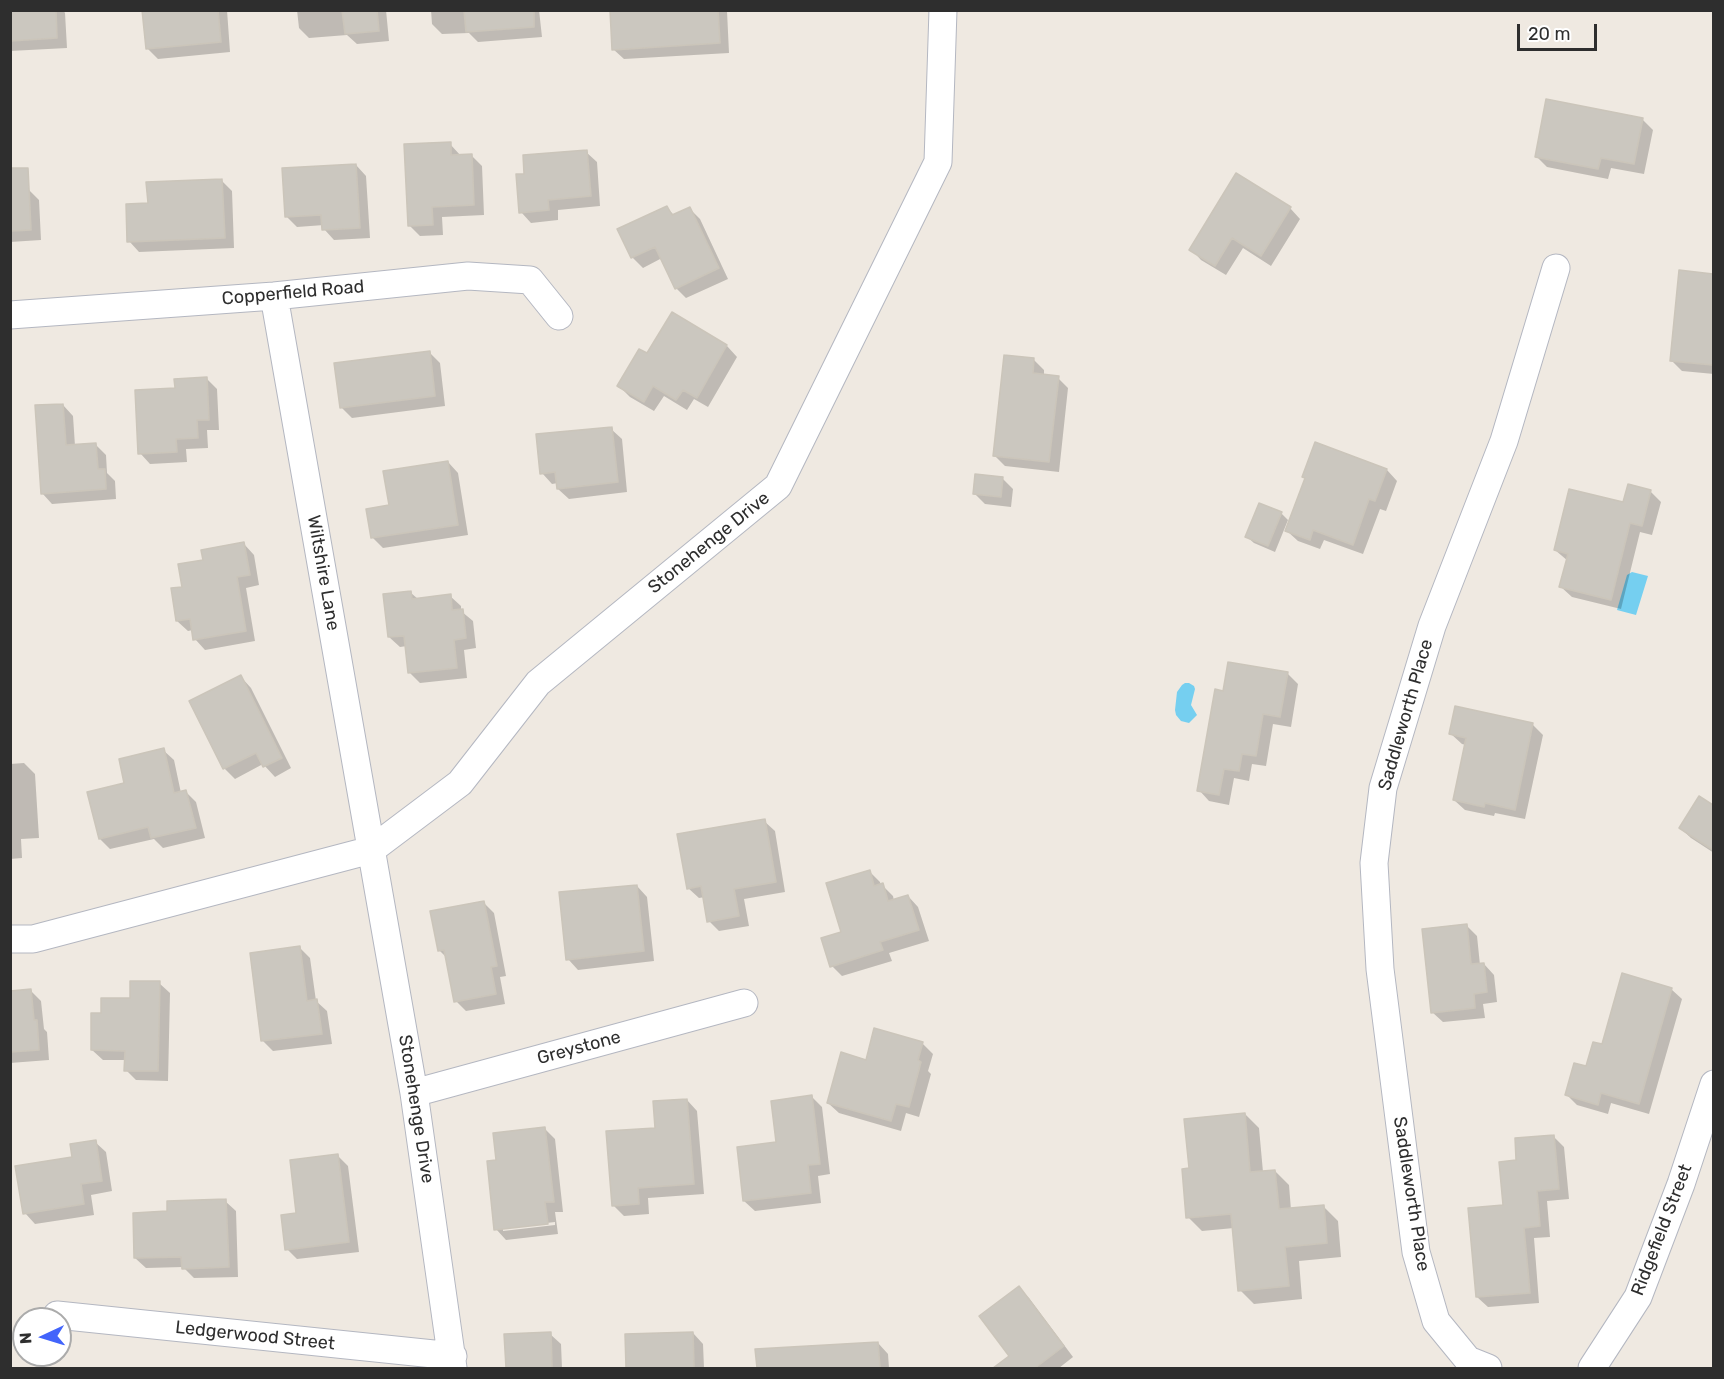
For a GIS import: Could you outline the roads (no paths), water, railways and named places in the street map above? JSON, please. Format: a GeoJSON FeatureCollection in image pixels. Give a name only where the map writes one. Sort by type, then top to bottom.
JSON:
{"type":"FeatureCollection","features":[{"type":"Feature","properties":{"kind":"street","name":"Stonehenge Drive"},"geometry":{"type":"LineString","coordinates":[[10,939],[33,939],[372,850],[460,783],[538,683],[778,486],[938,162],[944,10]]}},
{"type":"Feature","properties":{"kind":"street","name":"Saddleworth Place"},"geometry":{"type":"LineString","coordinates":[[1488,1368],[1468,1360],[1436,1322],[1416,1252],[1380,969],[1374,863],[1383,788],[1432,626],[1504,441],[1556,268]]}},
{"type":"Feature","properties":{"kind":"street","name":"Copperfield Road"},"geometry":{"type":"LineString","coordinates":[[10,315],[274,296],[468,276],[530,280],[559,316]]}},
{"type":"Feature","properties":{"kind":"street","name":"Wiltshire Lane"},"geometry":{"type":"LineString","coordinates":[[274,296],[372,850]]}},
{"type":"Feature","properties":{"kind":"street","name":"Stonehenge Drive"},"geometry":{"type":"LineString","coordinates":[[372,850],[414,1093],[453,1362]]}},
{"type":"Feature","properties":{"kind":"street","name":"Greystone"},"geometry":{"type":"LineString","coordinates":[[414,1093],[744,1003]]}},
{"type":"Feature","properties":{"kind":"street","name":"Ridgefield Street"},"geometry":{"type":"LineString","coordinates":[[1592,1368],[1638,1297],[1682,1184],[1713,1084]]}},
{"type":"Feature","properties":{"kind":"street","name":"Ledgerwood Street"},"geometry":{"type":"LineString","coordinates":[[72,1317],[453,1362]]}},
{"type":"Feature","properties":{"kind":"water"},"geometry":{"type":"Polygon","coordinates":[[[1632,572],[1648,576],[1636,615],[1617,610],[1627,575],[1632,572]]]}},
{"type":"Feature","properties":{"kind":"water"},"geometry":{"type":"Polygon","coordinates":[[[1185,683],[1194,686],[1195,689],[1191,705],[1197,715],[1189,723],[1181,721],[1175,710],[1177,692],[1185,683]]]}}]}
